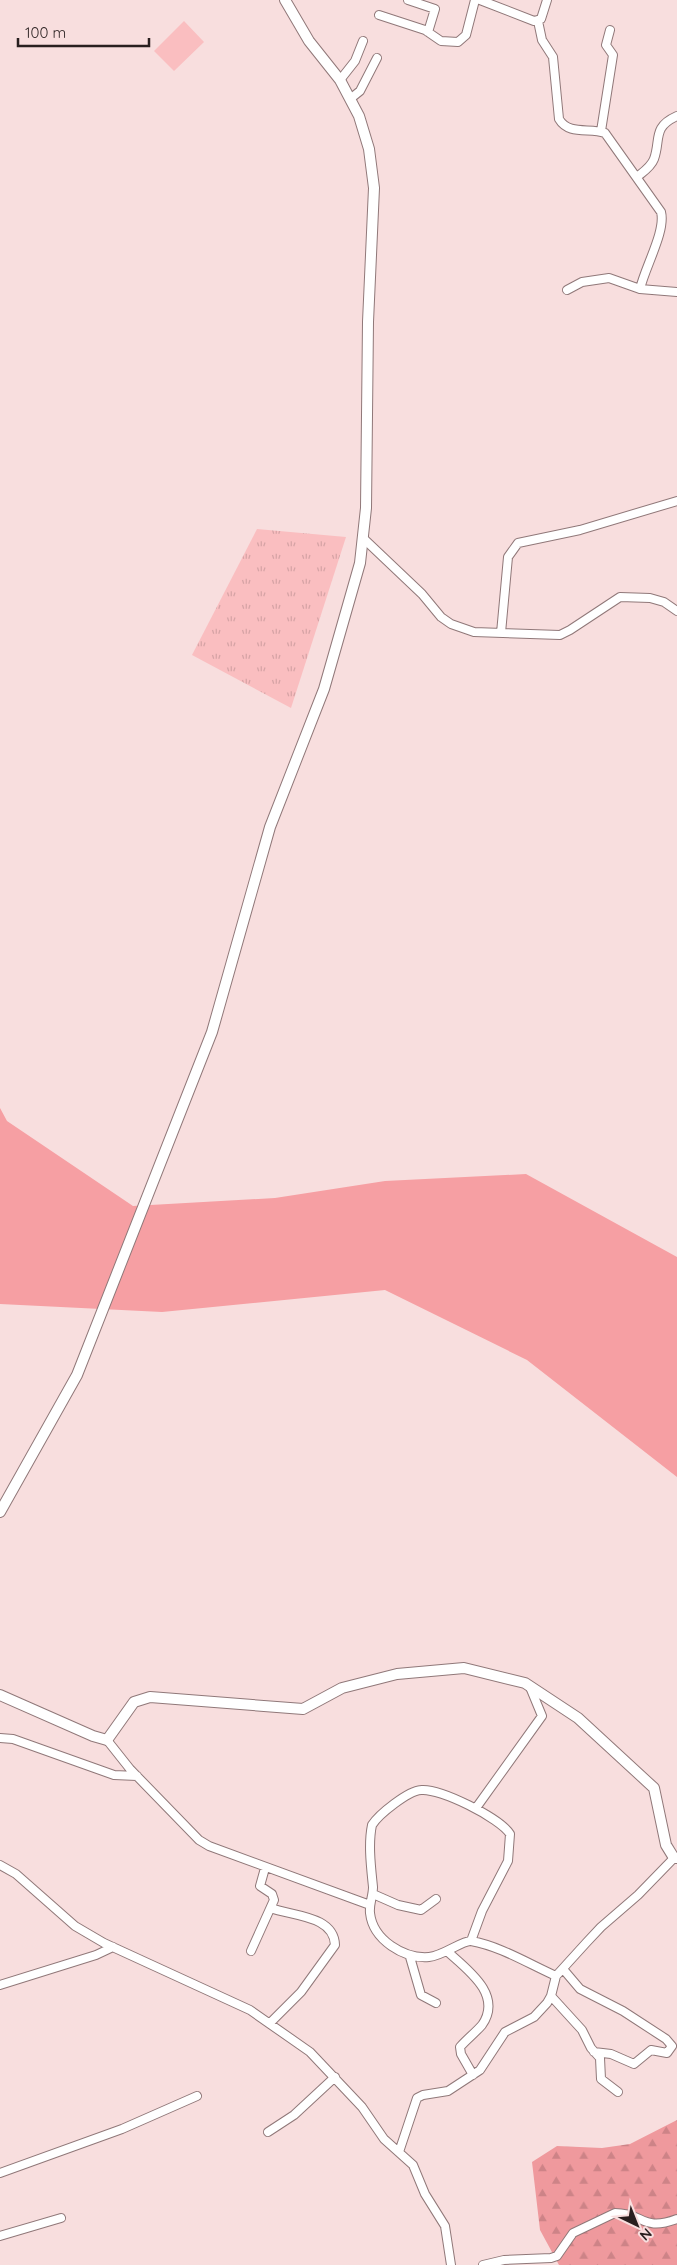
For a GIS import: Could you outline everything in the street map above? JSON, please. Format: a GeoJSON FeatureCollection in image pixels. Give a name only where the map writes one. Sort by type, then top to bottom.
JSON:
{"type":"FeatureCollection","features":[{"type":"Feature","properties":{"kind":"main road"},"geometry":{"type":"LineString","coordinates":[[0,1512],[77,1375],[159,1172],[212,1032],[270,827],[324,688],[355,585],[363,538],[366,501],[368,322],[374,188],[369,149],[359,116],[340,80],[309,41],[285,0]]}},
{"type":"Feature","properties":{"kind":"main road"},"geometry":{"type":"LineString","coordinates":[[0,1695],[93,1736],[107,1740],[134,1702],[150,1697],[303,1709],[342,1688],[388,1676],[464,1668],[501,1675],[529,1685],[578,1718],[654,1788],[666,1846],[675,1858]]}},
{"type":"Feature","properties":{"kind":"street"},"geometry":{"type":"LineString","coordinates":[[408,0],[435,9],[428,32]]}},
{"type":"Feature","properties":{"kind":"street"},"geometry":{"type":"LineString","coordinates":[[379,15],[428,32],[441,41],[458,42],[463,39],[475,0]]}},
{"type":"Feature","properties":{"kind":"street"},"geometry":{"type":"LineString","coordinates":[[480,0],[521,17],[538,21]]}},
{"type":"Feature","properties":{"kind":"street"},"geometry":{"type":"LineString","coordinates":[[546,0],[542,15],[538,21],[542,40],[553,57],[558,119],[565,126],[572,129],[601,131],[610,137],[661,212],[663,221],[645,269],[640,289]]}},
{"type":"Feature","properties":{"kind":"street"},"geometry":{"type":"LineString","coordinates":[[601,131],[613,55],[606,45],[610,30]]}},
{"type":"Feature","properties":{"kind":"street"},"geometry":{"type":"LineString","coordinates":[[340,80],[355,61],[363,41]]}},
{"type":"Feature","properties":{"kind":"street"},"geometry":{"type":"LineString","coordinates":[[350,99],[360,91],[377,58]]}},
{"type":"Feature","properties":{"kind":"street"},"geometry":{"type":"LineString","coordinates":[[637,177],[652,163],[656,139],[664,125],[677,116]]}},
{"type":"Feature","properties":{"kind":"street"},"geometry":{"type":"LineString","coordinates":[[567,290],[582,282],[609,278],[640,289],[677,292]]}},
{"type":"Feature","properties":{"kind":"street"},"geometry":{"type":"LineString","coordinates":[[501,633],[506,565],[508,557],[518,543],[580,530],[677,501]]}},
{"type":"Feature","properties":{"kind":"street"},"geometry":{"type":"LineString","coordinates":[[363,538],[422,594],[441,617],[451,624],[474,632],[560,635],[620,597],[650,598],[664,602],[677,611]]}},
{"type":"Feature","properties":{"kind":"street"},"geometry":{"type":"LineString","coordinates":[[476,1808],[542,1716],[529,1685]]}},
{"type":"Feature","properties":{"kind":"street"},"geometry":{"type":"LineString","coordinates":[[0,1738],[13,1739],[114,1775],[137,1776]]}},
{"type":"Feature","properties":{"kind":"street"},"geometry":{"type":"LineString","coordinates":[[107,1740],[137,1776],[199,1840],[209,1846],[265,1868],[370,1905]]}},
{"type":"Feature","properties":{"kind":"street"},"geometry":{"type":"LineString","coordinates":[[471,1941],[482,1911],[508,1861],[511,1838],[503,1826],[476,1808],[438,1792],[423,1789],[416,1791],[400,1800],[379,1817],[371,1831],[373,1894],[370,1905],[371,1919],[381,1936],[400,1952],[410,1957],[429,1957],[448,1952],[464,1942],[471,1941],[506,1953],[556,1976]]}},
{"type":"Feature","properties":{"kind":"street"},"geometry":{"type":"LineString","coordinates":[[399,2152],[419,2096],[448,2091],[473,2075],[489,2058],[505,2032],[534,2017],[551,1996],[556,1976],[601,1927],[638,1895],[675,1858]]}},
{"type":"Feature","properties":{"kind":"street"},"geometry":{"type":"LineString","coordinates":[[0,1865],[16,1874],[75,1926],[113,1947],[221,1996],[270,2024],[310,2052],[362,2107],[384,2139],[413,2165],[425,2194],[445,2226],[451,2265]]}},
{"type":"Feature","properties":{"kind":"street"},"geometry":{"type":"LineString","coordinates":[[251,1951],[271,1908],[273,1897],[259,1884],[265,1868]]}},
{"type":"Feature","properties":{"kind":"street"},"geometry":{"type":"LineString","coordinates":[[373,1894],[398,1905],[421,1910],[436,1900]]}},
{"type":"Feature","properties":{"kind":"street"},"geometry":{"type":"LineString","coordinates":[[270,2024],[301,1992],[335,1944],[333,1934],[327,1928],[304,1915],[271,1908]]}},
{"type":"Feature","properties":{"kind":"street"},"geometry":{"type":"LineString","coordinates":[[0,1985],[96,1955],[113,1947]]}},
{"type":"Feature","properties":{"kind":"street"},"geometry":{"type":"LineString","coordinates":[[448,1952],[482,1984],[488,2003],[486,2016],[482,2024],[460,2047],[461,2054],[473,2075]]}},
{"type":"Feature","properties":{"kind":"street"},"geometry":{"type":"LineString","coordinates":[[410,1957],[421,1995],[436,2003]]}},
{"type":"Feature","properties":{"kind":"street"},"geometry":{"type":"LineString","coordinates":[[563,1969],[580,1989],[623,2011],[666,2039],[672,2046],[667,2053],[651,2050],[634,2064],[611,2054],[594,2052]]}},
{"type":"Feature","properties":{"kind":"street"},"geometry":{"type":"LineString","coordinates":[[551,1996],[582,2030],[602,2062],[599,2074],[601,2079],[618,2092]]}},
{"type":"Feature","properties":{"kind":"street"},"geometry":{"type":"LineString","coordinates":[[268,2132],[294,2115],[335,2077]]}},
{"type":"Feature","properties":{"kind":"street"},"geometry":{"type":"LineString","coordinates":[[0,2173],[122,2129],[197,2096]]}},
{"type":"Feature","properties":{"kind":"street"},"geometry":{"type":"LineString","coordinates":[[482,2265],[504,2260],[557,2256],[573,2234],[615,2213],[622,2213],[653,2225],[660,2225],[677,2219]]}},
{"type":"Feature","properties":{"kind":"street"},"geometry":{"type":"LineString","coordinates":[[0,2236],[61,2218]]}},
{"type":"Feature","properties":{"kind":"green space"},"geometry":{"type":"Polygon","coordinates":[[[184,21],[204,42],[174,71],[154,51],[184,21]]]}},
{"type":"Feature","properties":{"kind":"green space"},"geometry":{"type":"Polygon","coordinates":[[[257,529],[346,537],[291,708],[192,655],[257,529]]]}},
{"type":"Feature","properties":{"kind":"green space"},"geometry":{"type":"Polygon","coordinates":[[[677,2120],[677,2265],[559,2265],[540,2230],[532,2162],[557,2146],[602,2148],[630,2144],[677,2120]]]}},
{"type":"Feature","properties":{"kind":"shaded area"},"geometry":{"type":"Polygon","coordinates":[[[0,1108],[7,1121],[133,1206],[275,1198],[385,1181],[526,1174],[677,1257],[677,1477],[527,1360],[385,1290],[162,1312],[0,1304],[0,1108]]]}}]}
